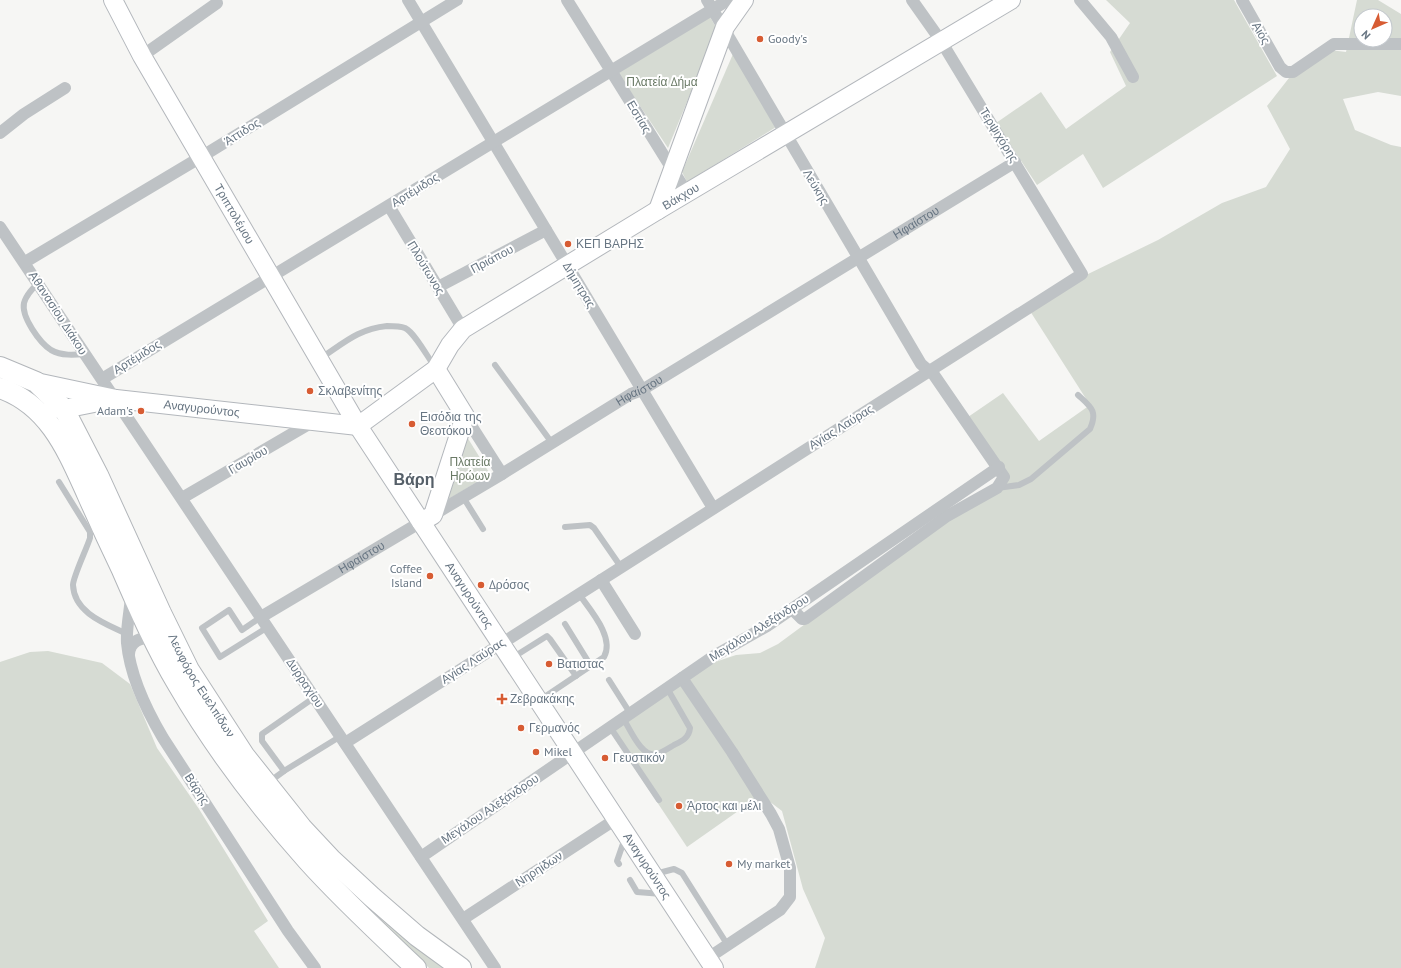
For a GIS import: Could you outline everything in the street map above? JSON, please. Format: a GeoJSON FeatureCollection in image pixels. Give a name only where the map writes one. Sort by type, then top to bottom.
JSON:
{"type":"FeatureCollection","features":[{"type":"Feature","properties":{"kind":"main road","name":"Τριπτολέμου"},"geometry":{"type":"LineString","coordinates":[[113,0],[142,56],[358,426]]}},
{"type":"Feature","properties":{"kind":"main road"},"geometry":{"type":"LineString","coordinates":[[658,210],[725,27],[744,0]]}},
{"type":"Feature","properties":{"kind":"main road","name":"Βάκχου"},"geometry":{"type":"LineString","coordinates":[[436,369],[450,345],[463,329],[658,210],[1011,0]]}},
{"type":"Feature","properties":{"kind":"main road","name":"Λεωφόρος Ευελπίδων"},"geometry":{"type":"LineString","coordinates":[[0,367],[36,382],[64,410],[95,469],[161,613],[189,670],[244,755],[266,784],[302,828],[343,870],[417,936],[461,968]]}},
{"type":"Feature","properties":{"kind":"main road"},"geometry":{"type":"LineString","coordinates":[[358,426],[436,369],[465,416],[427,519]]}},
{"type":"Feature","properties":{"kind":"main road","name":"Αναγυρούντος"},"geometry":{"type":"LineString","coordinates":[[36,382],[116,399],[358,426],[427,519],[511,659],[711,963]]}},
{"type":"Feature","properties":{"kind":"main road","name":"Λεωφόρος Ευελπίδων"},"geometry":{"type":"LineString","coordinates":[[0,388],[14,393],[33,406],[47,420],[64,445],[132,592],[177,684],[240,777],[272,819],[308,861],[416,968]]}},
{"type":"Feature","properties":{"kind":"main road","name":"Αναγυρούντος"},"geometry":{"type":"LineString","coordinates":[[33,406],[64,410],[116,399]]}},
{"type":"Feature","properties":{"kind":"street","name":"Δήμητρας"},"geometry":{"type":"LineString","coordinates":[[408,0],[713,508]]}},
{"type":"Feature","properties":{"kind":"street","name":"Άττιδος"},"geometry":{"type":"LineString","coordinates":[[25,262],[201,157],[457,0]]}},
{"type":"Feature","properties":{"kind":"street","name":"Εστίας"},"geometry":{"type":"LineString","coordinates":[[567,0],[687,193]]}},
{"type":"Feature","properties":{"kind":"street","name":"Αρτέμιδος"},"geometry":{"type":"LineString","coordinates":[[102,379],[611,70],[710,5],[728,0]]}},
{"type":"Feature","properties":{"kind":"street","name":"Τερψιχόρης"},"geometry":{"type":"LineString","coordinates":[[912,0],[941,41],[1082,274]]}},
{"type":"Feature","properties":{"kind":"street"},"geometry":{"type":"LineString","coordinates":[[1080,0],[1111,38],[1133,77]]}},
{"type":"Feature","properties":{"kind":"street","name":"Αιός"},"geometry":{"type":"LineString","coordinates":[[1242,0],[1280,67],[1286,72],[1293,72],[1334,44],[1401,44]]}},
{"type":"Feature","properties":{"kind":"street"},"geometry":{"type":"LineString","coordinates":[[142,56],[217,3]]}},
{"type":"Feature","properties":{"kind":"street","name":"Λεύκης"},"geometry":{"type":"LineString","coordinates":[[710,5],[725,27],[785,134],[922,364],[929,371]]}},
{"type":"Feature","properties":{"kind":"street"},"geometry":{"type":"LineString","coordinates":[[0,133],[24,114],[65,88]]}},
{"type":"Feature","properties":{"kind":"street","name":"Ηφαίστου"},"geometry":{"type":"LineString","coordinates":[[264,622],[427,519],[631,394],[642,390],[1015,162]]}},
{"type":"Feature","properties":{"kind":"street","name":"Πλούτωνος"},"geometry":{"type":"LineString","coordinates":[[389,206],[463,329]]}},
{"type":"Feature","properties":{"kind":"street","name":"Αθανασίου Διάκου"},"geometry":{"type":"LineString","coordinates":[[0,227],[39,282],[116,399]]}},
{"type":"Feature","properties":{"kind":"street","name":"Πριάπου"},"geometry":{"type":"LineString","coordinates":[[438,287],[546,230]]}},
{"type":"Feature","properties":{"kind":"street","name":"Αγίας Λαύρας"},"geometry":{"type":"LineString","coordinates":[[343,740],[579,594],[1082,274]]}},
{"type":"Feature","properties":{"kind":"street"},"geometry":{"type":"LineString","coordinates":[[792,609],[798,616],[805,619],[947,516],[997,488],[1004,477],[934,375],[929,371]]}},
{"type":"Feature","properties":{"kind":"street","name":"Δυρραχίου"},"geometry":{"type":"LineString","coordinates":[[116,399],[495,968]]}},
{"type":"Feature","properties":{"kind":"street"},"geometry":{"type":"LineString","coordinates":[[465,416],[502,474]]}},
{"type":"Feature","properties":{"kind":"street","name":"Γαυρίου"},"geometry":{"type":"LineString","coordinates":[[182,498],[314,421]]}},
{"type":"Feature","properties":{"kind":"street","name":"Μεγάλου Αλεξάνδρου"},"geometry":{"type":"LineString","coordinates":[[421,857],[667,688],[792,609],[998,467]]}},
{"type":"Feature","properties":{"kind":"street"},"geometry":{"type":"LineString","coordinates":[[601,580],[635,634]]}},
{"type":"Feature","properties":{"kind":"street","name":"Βάρης"},"geometry":{"type":"LineString","coordinates":[[132,592],[127,634],[129,654],[147,709],[288,931],[315,968]]}},
{"type":"Feature","properties":{"kind":"street"},"geometry":{"type":"LineString","coordinates":[[129,654],[130,647],[134,642],[142,638],[154,637]]}},
{"type":"Feature","properties":{"kind":"street"},"geometry":{"type":"LineString","coordinates":[[682,678],[732,752],[771,814],[779,829],[790,868],[790,897],[786,903],[780,910],[727,944],[711,963]]}},
{"type":"Feature","properties":{"kind":"street","name":"Νηρηίδων"},"geometry":{"type":"LineString","coordinates":[[463,920],[616,818]]}},
{"type":"Feature","properties":{"kind":"lane"},"geometry":{"type":"LineString","coordinates":[[39,282],[28,294],[24,303],[24,313],[37,336],[51,350],[60,353],[85,354]]}},
{"type":"Feature","properties":{"kind":"lane"},"geometry":{"type":"LineString","coordinates":[[319,359],[360,332],[370,328],[391,326],[405,328],[412,334],[436,369]]}},
{"type":"Feature","properties":{"kind":"lane"},"geometry":{"type":"LineString","coordinates":[[495,365],[552,443]]}},
{"type":"Feature","properties":{"kind":"lane"},"geometry":{"type":"LineString","coordinates":[[997,488],[1019,486],[1031,479],[1090,429],[1094,421],[1094,413],[1092,408],[1078,395]]}},
{"type":"Feature","properties":{"kind":"lane"},"geometry":{"type":"LineString","coordinates":[[59,482],[90,532],[90,538],[73,584],[78,600],[84,610],[94,618],[127,634]]}},
{"type":"Feature","properties":{"kind":"lane"},"geometry":{"type":"LineString","coordinates":[[463,497],[483,529]]}},
{"type":"Feature","properties":{"kind":"lane"},"geometry":{"type":"LineString","coordinates":[[565,527],[590,525],[594,528],[621,567]]}},
{"type":"Feature","properties":{"kind":"lane"},"geometry":{"type":"LineString","coordinates":[[539,701],[604,657],[607,651],[608,644],[604,634],[579,594]]}},
{"type":"Feature","properties":{"kind":"lane"},"geometry":{"type":"LineString","coordinates":[[229,610],[242,630],[264,622],[220,656],[202,628],[229,610]]}},
{"type":"Feature","properties":{"kind":"lane"},"geometry":{"type":"LineString","coordinates":[[564,624],[591,666]]}},
{"type":"Feature","properties":{"kind":"lane"},"geometry":{"type":"LineString","coordinates":[[511,659],[547,636],[576,676]]}},
{"type":"Feature","properties":{"kind":"lane"},"geometry":{"type":"LineString","coordinates":[[609,680],[643,750],[649,755],[656,755],[684,740],[690,733],[690,728],[667,688]]}},
{"type":"Feature","properties":{"kind":"lane"},"geometry":{"type":"LineString","coordinates":[[284,772],[262,741],[262,734],[314,698]]}},
{"type":"Feature","properties":{"kind":"lane"},"geometry":{"type":"LineString","coordinates":[[610,727],[659,800]]}},
{"type":"Feature","properties":{"kind":"lane"},"geometry":{"type":"LineString","coordinates":[[266,784],[284,772],[343,740]]}},
{"type":"Feature","properties":{"kind":"lane"},"geometry":{"type":"LineString","coordinates":[[619,864],[617,861],[626,835]]}},
{"type":"Feature","properties":{"kind":"lane"},"geometry":{"type":"LineString","coordinates":[[653,875],[674,869],[682,873],[727,944]]}},
{"type":"Feature","properties":{"kind":"lane"},"geometry":{"type":"LineString","coordinates":[[630,880],[638,892],[666,895]]}},
{"type":"Feature","properties":{"kind":"green space"},"geometry":{"type":"Polygon","coordinates":[[[1106,0],[1234,0],[1277,76],[1103,188],[1083,154],[1037,185],[996,123],[1041,92],[1066,129],[1126,86],[1110,52],[1130,23],[1106,0]]]}},
{"type":"Feature","properties":{"kind":"green space"},"geometry":{"type":"Polygon","coordinates":[[[1357,0],[1378,0],[1391,8],[1355,8],[1357,0]]]}},
{"type":"Feature","properties":{"kind":"green space"},"geometry":{"type":"Polygon","coordinates":[[[1393,9],[1401,14],[1401,96],[1378,92],[1343,99],[1355,130],[1391,145],[1401,147],[1401,968],[815,968],[825,938],[803,889],[782,811],[761,795],[687,847],[611,733],[712,663],[736,655],[760,653],[778,644],[953,515],[1004,488],[968,417],[1003,393],[1039,441],[1090,405],[1030,311],[1086,275],[1158,240],[1222,203],[1266,187],[1290,149],[1267,106],[1289,78],[1330,50],[1346,52],[1353,19],[1353,48],[1393,48],[1393,9]]]}},
{"type":"Feature","properties":{"kind":"green space","name":"Πλατεία Δήμα"},"geometry":{"type":"Polygon","coordinates":[[[710,17],[717,29],[668,148],[618,73],[710,17]]]}},
{"type":"Feature","properties":{"kind":"green space","name":"Πλατεία Δήμα"},"geometry":{"type":"Polygon","coordinates":[[[733,54],[776,127],[687,182],[682,172],[733,54]]]}},
{"type":"Feature","properties":{"kind":"green space","name":"Πλατεία Ηρώων"},"geometry":{"type":"Polygon","coordinates":[[[467,437],[490,474],[449,499],[445,490],[467,437]]]}},
{"type":"Feature","properties":{"kind":"green space"},"geometry":{"type":"Polygon","coordinates":[[[48,651],[102,663],[130,684],[157,748],[199,809],[268,921],[254,931],[279,968],[0,968],[0,662],[30,652],[48,651]]]}},
{"type":"Feature","properties":{"kind":"green space"},"geometry":{"type":"Polygon","coordinates":[[[350,889],[446,968],[429,968],[350,889]]]}},
{"type":"Feature","properties":{"kind":"place","name":"Goody's"},"geometry":{"type":"Point","coordinates":[760,39]}},
{"type":"Feature","properties":{"kind":"place","name":"ΚΕΠ ΒΑΡΗΣ"},"geometry":{"type":"Point","coordinates":[568,244]}},
{"type":"Feature","properties":{"kind":"place","name":"Σκλαβενίτης"},"geometry":{"type":"Point","coordinates":[310,391]}},
{"type":"Feature","properties":{"kind":"place","name":"Adam's"},"geometry":{"type":"Point","coordinates":[141,411]}},
{"type":"Feature","properties":{"kind":"place","name":"Εισόδια της Θεοτόκου"},"geometry":{"type":"Point","coordinates":[412,424]}},
{"type":"Feature","properties":{"kind":"place","name":"Coffee Island"},"geometry":{"type":"Point","coordinates":[430,576]}},
{"type":"Feature","properties":{"kind":"place","name":"Δρόσος"},"geometry":{"type":"Point","coordinates":[481,585]}},
{"type":"Feature","properties":{"kind":"place","name":"Βατιστας"},"geometry":{"type":"Point","coordinates":[549,664]}},
{"type":"Feature","properties":{"kind":"place","name":"Ζεβρακάκης"},"geometry":{"type":"Point","coordinates":[502,699]}},
{"type":"Feature","properties":{"kind":"place","name":"Γερμανός"},"geometry":{"type":"Point","coordinates":[521,728]}},
{"type":"Feature","properties":{"kind":"place","name":"Mikel"},"geometry":{"type":"Point","coordinates":[536,752]}},
{"type":"Feature","properties":{"kind":"place","name":"Γευστικόν"},"geometry":{"type":"Point","coordinates":[605,758]}},
{"type":"Feature","properties":{"kind":"place","name":"Άρτος και μέλι"},"geometry":{"type":"Point","coordinates":[679,806]}},
{"type":"Feature","properties":{"kind":"place","name":"My market"},"geometry":{"type":"Point","coordinates":[729,864]}},
{"type":"Feature","properties":{"kind":"district","name":"Βάρη"},"geometry":{"type":"Point","coordinates":[414,479]}}]}
